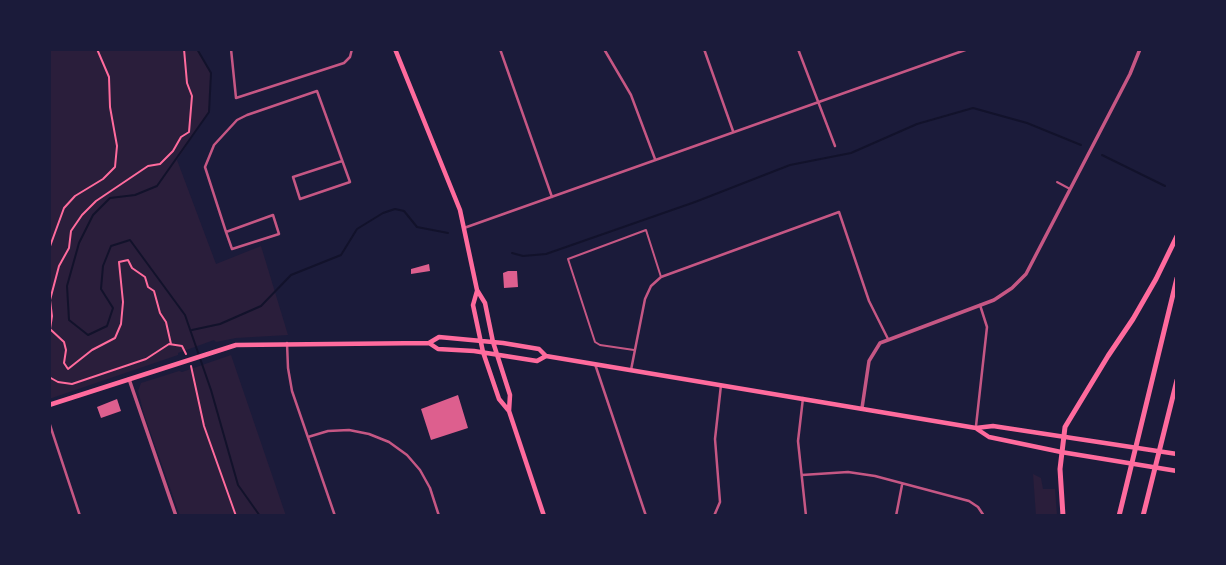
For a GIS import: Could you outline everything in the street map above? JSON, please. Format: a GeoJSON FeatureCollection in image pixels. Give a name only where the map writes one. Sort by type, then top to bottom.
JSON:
{"type":"FeatureCollection","features":[{"type":"Feature","properties":{"kind":"highway"},"geometry":{"type":"LineString","coordinates":[[1063,516],[1061,452],[1065,427],[1156,279],[1177,236]]}},
{"type":"Feature","properties":{"kind":"highway"},"geometry":{"type":"LineString","coordinates":[[1119,516],[1177,278]]}},
{"type":"Feature","properties":{"kind":"highway"},"geometry":{"type":"LineString","coordinates":[[1143,516],[1177,380]]}},
{"type":"Feature","properties":{"kind":"main road"},"geometry":{"type":"LineString","coordinates":[[395,49],[454,194],[477,290],[485,303],[496,354],[510,395],[509,411]]}},
{"type":"Feature","properties":{"kind":"main road"},"geometry":{"type":"LineString","coordinates":[[477,290],[473,305],[483,352],[499,399],[509,411],[544,516]]}},
{"type":"Feature","properties":{"kind":"main road"},"geometry":{"type":"LineString","coordinates":[[49,405],[215,351],[245,344],[429,343],[439,337],[538,349],[546,356],[976,428],[993,426],[1063,435],[1177,454]]}},
{"type":"Feature","properties":{"kind":"main road"},"geometry":{"type":"LineString","coordinates":[[429,343],[438,349],[483,352],[537,361],[546,356]]}},
{"type":"Feature","properties":{"kind":"main road"},"geometry":{"type":"LineString","coordinates":[[976,428],[989,437],[1177,471]]}},
{"type":"Feature","properties":{"kind":"street"},"geometry":{"type":"LineString","coordinates":[[230,49],[236,98],[344,63],[350,57],[352,49]]}},
{"type":"Feature","properties":{"kind":"street"},"geometry":{"type":"LineString","coordinates":[[500,49],[552,197]]}},
{"type":"Feature","properties":{"kind":"street"},"geometry":{"type":"LineString","coordinates":[[604,49],[637,108],[655,159]]}},
{"type":"Feature","properties":{"kind":"street"},"geometry":{"type":"LineString","coordinates":[[704,49],[733,131]]}},
{"type":"Feature","properties":{"kind":"street"},"geometry":{"type":"LineString","coordinates":[[798,49],[835,146]]}},
{"type":"Feature","properties":{"kind":"street"},"geometry":{"type":"LineString","coordinates":[[464,228],[968,49]]}},
{"type":"Feature","properties":{"kind":"street"},"geometry":{"type":"LineString","coordinates":[[862,408],[872,355],[880,344],[980,306],[1006,292],[1026,274],[1130,74],[1140,49]]}},
{"type":"Feature","properties":{"kind":"street"},"geometry":{"type":"LineString","coordinates":[[226,232],[273,215],[279,234],[232,249],[226,232],[205,167],[214,145],[237,120],[317,91],[350,182],[300,199],[293,177],[342,161]]}},
{"type":"Feature","properties":{"kind":"street"},"geometry":{"type":"LineString","coordinates":[[631,370],[645,299],[652,286],[662,277],[839,212],[869,301],[888,339]]}},
{"type":"Feature","properties":{"kind":"street"},"geometry":{"type":"LineString","coordinates":[[976,428],[987,327],[980,306]]}},
{"type":"Feature","properties":{"kind":"street"},"geometry":{"type":"LineString","coordinates":[[287,343],[292,391],[335,516]]}},
{"type":"Feature","properties":{"kind":"street"},"geometry":{"type":"LineString","coordinates":[[595,364],[646,516]]}},
{"type":"Feature","properties":{"kind":"street"},"geometry":{"type":"LineString","coordinates":[[129,379],[176,516]]}},
{"type":"Feature","properties":{"kind":"street"},"geometry":{"type":"LineString","coordinates":[[714,516],[720,502],[715,439],[722,384]]}},
{"type":"Feature","properties":{"kind":"street"},"geometry":{"type":"LineString","coordinates":[[803,398],[798,441],[806,516]]}},
{"type":"Feature","properties":{"kind":"street"},"geometry":{"type":"LineString","coordinates":[[49,422],[80,516]]}},
{"type":"Feature","properties":{"kind":"street"},"geometry":{"type":"LineString","coordinates":[[308,437],[328,431],[349,430],[389,442],[407,455],[420,470],[430,488],[439,516]]}},
{"type":"Feature","properties":{"kind":"street"},"geometry":{"type":"LineString","coordinates":[[802,475],[848,472],[875,476],[969,502],[984,516]]}},
{"type":"Feature","properties":{"kind":"street"},"geometry":{"type":"LineString","coordinates":[[896,516],[902,485]]}},
{"type":"Feature","properties":{"kind":"lane"},"geometry":{"type":"LineString","coordinates":[[1057,182],[1071,189]]}},
{"type":"Feature","properties":{"kind":"lane"},"geometry":{"type":"LineString","coordinates":[[635,350],[595,342],[568,258],[646,230],[662,277]]}},
{"type":"Feature","properties":{"kind":"path"},"geometry":{"type":"LineString","coordinates":[[49,249],[64,208],[75,196],[103,179],[115,167],[117,146],[110,107],[109,77],[97,49]]}},
{"type":"Feature","properties":{"kind":"path"},"geometry":{"type":"LineString","coordinates":[[171,344],[154,291],[148,287],[145,277],[132,268],[128,260],[119,262],[123,302],[121,324],[115,338],[92,350],[68,369],[64,363],[64,342],[50,329],[50,300],[59,266],[69,248],[71,231],[82,215],[96,201],[148,166],[160,164],[173,152],[181,137],[189,132],[192,96],[187,83],[184,49]]}},
{"type":"Feature","properties":{"kind":"path"},"geometry":{"type":"LineString","coordinates":[[49,377],[58,382],[72,384],[146,359],[171,344],[182,346],[192,369],[204,426],[236,516]]}},
{"type":"Feature","properties":{"kind":"shaded area"},"geometry":{"type":"Polygon","coordinates":[[[49,49],[197,49],[211,73],[209,112],[177,160],[216,264],[261,246],[288,335],[216,342],[214,340],[49,399],[49,49]]]}},
{"type":"Feature","properties":{"kind":"shaded area"},"geometry":{"type":"Polygon","coordinates":[[[231,355],[286,516],[180,516],[144,414],[138,391],[141,383],[231,355]]]}},
{"type":"Feature","properties":{"kind":"shaded area"},"geometry":{"type":"Polygon","coordinates":[[[1033,474],[1041,478],[1043,489],[1055,489],[1057,516],[1036,516],[1033,474]]]}},
{"type":"Feature","properties":{"kind":"building"},"geometry":{"type":"Polygon","coordinates":[[[429,264],[430,271],[411,274],[411,269],[429,264]]]}},
{"type":"Feature","properties":{"kind":"building"},"geometry":{"type":"Polygon","coordinates":[[[517,271],[518,287],[504,288],[503,273],[517,271]]]}},
{"type":"Feature","properties":{"kind":"building"},"geometry":{"type":"Polygon","coordinates":[[[458,395],[468,428],[431,440],[421,409],[458,395]]]}},
{"type":"Feature","properties":{"kind":"building"},"geometry":{"type":"Polygon","coordinates":[[[117,399],[121,411],[101,418],[97,407],[117,399]]]}},
{"type":"Feature","properties":{"kind":"waterway"},"geometry":{"type":"LineString","coordinates":[[197,49],[211,73],[209,112],[157,186],[135,195],[110,198],[93,215],[79,243],[67,286],[69,320],[88,335],[107,326],[113,308],[101,289],[103,266],[111,246],[130,240],[185,315],[211,390],[238,485],[260,516]]}},
{"type":"Feature","properties":{"kind":"waterway"},"geometry":{"type":"LineString","coordinates":[[512,253],[523,256],[546,254],[695,202],[790,165],[851,153],[917,124],[973,108],[1027,123],[1081,145]]}},
{"type":"Feature","properties":{"kind":"waterway"},"geometry":{"type":"LineString","coordinates":[[1102,155],[1165,186]]}},
{"type":"Feature","properties":{"kind":"waterway"},"geometry":{"type":"LineString","coordinates":[[192,330],[220,324],[261,306],[291,275],[341,255],[357,229],[383,213],[395,209],[404,211],[417,227],[448,233]]}}]}
